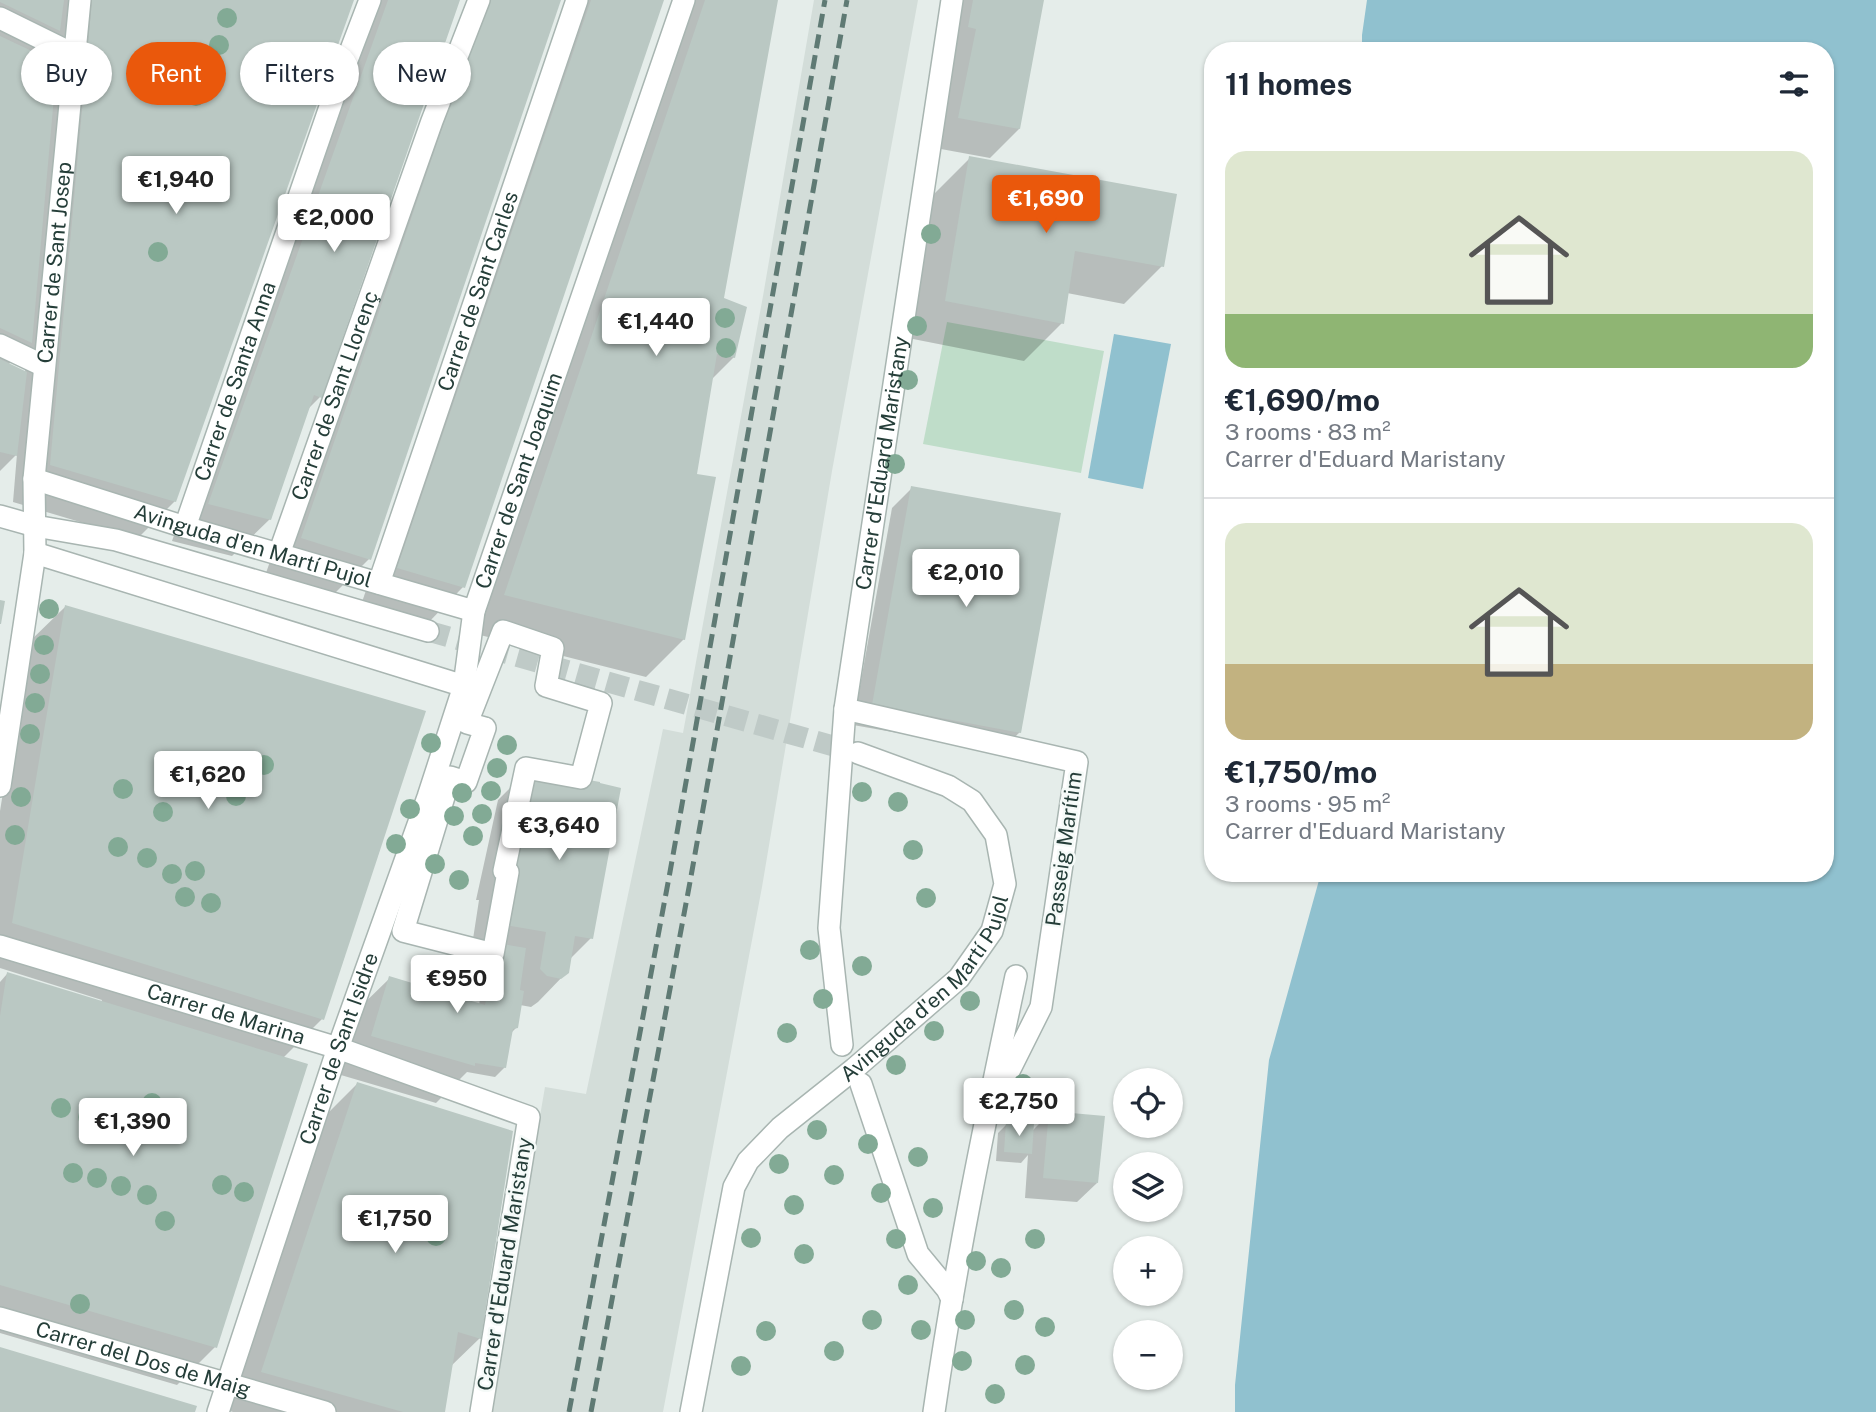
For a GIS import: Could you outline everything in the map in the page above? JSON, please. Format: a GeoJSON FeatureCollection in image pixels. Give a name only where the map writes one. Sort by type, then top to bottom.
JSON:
{"type":"FeatureCollection","features":[{"type":"Feature","properties":{"kind":"street","name":"Carrer de Sant Josep"},"geometry":{"type":"LineString","coordinates":[[75,42],[80,0]]}},
{"type":"Feature","properties":{"kind":"street","name":"Carrer de Santa Anna"},"geometry":{"type":"LineString","coordinates":[[185,527],[339,81],[370,0]]}},
{"type":"Feature","properties":{"kind":"street","name":"Carrer de Sant Llorenç"},"geometry":{"type":"LineString","coordinates":[[279,554],[432,121],[479,0]]}},
{"type":"Feature","properties":{"kind":"street","name":"Carrer de Sant Carles"},"geometry":{"type":"LineString","coordinates":[[379,583],[577,0]]}},
{"type":"Feature","properties":{"kind":"street","name":"Carrer de Sant Joaquim"},"geometry":{"type":"LineString","coordinates":[[464,685],[474,611],[684,0]]}},
{"type":"Feature","properties":{"kind":"street","name":"Carrer d'Eduard Maristany"},"geometry":{"type":"LineString","coordinates":[[842,1045],[829,928],[845,709],[952,0]]}},
{"type":"Feature","properties":{"kind":"street"},"geometry":{"type":"LineString","coordinates":[[0,18],[49,42]]}},
{"type":"Feature","properties":{"kind":"street","name":"Carrer de Sant Josep"},"geometry":{"type":"LineString","coordinates":[[0,786],[35,553],[34,479],[68,105]]}},
{"type":"Feature","properties":{"kind":"street"},"geometry":{"type":"LineString","coordinates":[[0,345],[44,366]]}},
{"type":"Feature","properties":{"kind":"street","name":"Avinguda d'en Martí Pujol"},"geometry":{"type":"LineString","coordinates":[[34,479],[185,527],[474,611]]}},
{"type":"Feature","properties":{"kind":"street","name":"Avinguda d'en Martí Pujol"},"geometry":{"type":"LineString","coordinates":[[0,516],[36,526],[116,540],[428,631]]}},
{"type":"Feature","properties":{"kind":"street"},"geometry":{"type":"LineString","coordinates":[[35,553],[464,685]]}},
{"type":"Feature","properties":{"kind":"street"},"geometry":{"type":"LineString","coordinates":[[503,631],[553,648],[546,686],[601,703],[581,778],[526,768],[504,871],[508,872],[499,924],[493,954],[403,930],[450,777],[466,782],[485,728],[467,723],[503,631]]}},
{"type":"Feature","properties":{"kind":"street","name":"Carrer de Sant Isidre"},"geometry":{"type":"LineString","coordinates":[[218,1412],[338,1048],[424,810],[464,685]]}},
{"type":"Feature","properties":{"kind":"street","name":"Passeig Marítim"},"geometry":{"type":"LineString","coordinates":[[845,709],[1077,762],[1041,1007],[986,1117]]}},
{"type":"Feature","properties":{"kind":"street","name":"Avinguda d'en Martí Pujol"},"geometry":{"type":"LineString","coordinates":[[691,1412],[734,1187],[740,1174],[748,1161],[780,1128],[854,1069],[959,978],[992,931],[1005,884],[996,835],[972,801],[948,786],[858,753]]}},
{"type":"Feature","properties":{"kind":"street","name":"Carrer de Marina"},"geometry":{"type":"LineString","coordinates":[[0,946],[338,1048],[529,1117]]}},
{"type":"Feature","properties":{"kind":"street","name":"Passeig Marítim"},"geometry":{"type":"LineString","coordinates":[[934,1412],[986,1117],[1016,976]]}},
{"type":"Feature","properties":{"kind":"street"},"geometry":{"type":"LineString","coordinates":[[862,1084],[918,1254],[952,1299]]}},
{"type":"Feature","properties":{"kind":"street","name":"Carrer d'Eduard Maristany"},"geometry":{"type":"LineString","coordinates":[[481,1412],[529,1117]]}},
{"type":"Feature","properties":{"kind":"street","name":"Carrer del Dos de Maig"},"geometry":{"type":"LineString","coordinates":[[0,1318],[325,1412]]}},
{"type":"Feature","properties":{"kind":"shaded area"},"geometry":{"type":"Polygon","coordinates":[[[814,0],[918,0],[832,471],[762,887],[663,1412],[489,1412],[545,1087],[586,1094],[663,729],[683,733],[814,0]]]}},
{"type":"Feature","properties":{"kind":"green space"},"geometry":{"type":"Polygon","coordinates":[[[947,322],[1104,351],[1081,473],[923,444],[947,322]]]}},
{"type":"Feature","properties":{"kind":"water"},"geometry":{"type":"Polygon","coordinates":[[[1367,0],[1876,0],[1876,1412],[1235,1412],[1235,1385],[1269,1060],[1318,882],[1834,882],[1834,42],[1362,42],[1367,0]]]}},
{"type":"Feature","properties":{"kind":"water"},"geometry":{"type":"Polygon","coordinates":[[[1114,334],[1171,344],[1143,489],[1088,478],[1114,334]]]}},
{"type":"Feature","properties":{"kind":"building"},"geometry":{"type":"Polygon","coordinates":[[[64,0],[60,31],[0,2],[64,0]]]}},
{"type":"Feature","properties":{"kind":"building"},"geometry":{"type":"Polygon","coordinates":[[[92,0],[354,0],[339,42],[240,42],[240,105],[317,105],[176,502],[50,465],[83,105],[112,105],[112,42],[88,42],[92,0]]]}},
{"type":"Feature","properties":{"kind":"building"},"geometry":{"type":"Polygon","coordinates":[[[388,0],[460,0],[445,42],[373,42],[388,0]]]}},
{"type":"Feature","properties":{"kind":"building"},"geometry":{"type":"Polygon","coordinates":[[[491,0],[561,0],[371,560],[301,538],[451,105],[471,105],[471,52],[491,0]]]}},
{"type":"Feature","properties":{"kind":"building"},"geometry":{"type":"Polygon","coordinates":[[[591,0],[664,0],[465,588],[397,568],[591,0]]]}},
{"type":"Feature","properties":{"kind":"building"},"geometry":{"type":"Polygon","coordinates":[[[705,0],[778,0],[724,298],[747,307],[735,358],[717,354],[697,474],[716,477],[685,640],[504,595],[705,0]]]}},
{"type":"Feature","properties":{"kind":"building"},"geometry":{"type":"Polygon","coordinates":[[[973,0],[1044,0],[1020,129],[958,118],[976,29],[968,27],[973,0]]]}},
{"type":"Feature","properties":{"kind":"building"},"geometry":{"type":"Polygon","coordinates":[[[0,36],[21,46],[21,105],[53,105],[32,343],[0,328],[0,36]]]}},
{"type":"Feature","properties":{"kind":"building"},"geometry":{"type":"Polygon","coordinates":[[[373,42],[373,105],[424,105],[322,398],[314,395],[271,520],[208,504],[350,105],[359,105],[359,81],[373,42]]]}},
{"type":"Feature","properties":{"kind":"building"},"geometry":{"type":"Polygon","coordinates":[[[969,156],[1177,194],[1164,267],[1075,251],[1064,324],[945,301],[969,156]]]}},
{"type":"Feature","properties":{"kind":"building"},"geometry":{"type":"Polygon","coordinates":[[[0,359],[27,372],[17,456],[0,452],[0,359]]]}},
{"type":"Feature","properties":{"kind":"building"},"geometry":{"type":"Polygon","coordinates":[[[911,486],[1061,513],[1021,733],[872,705],[911,486]]]}},
{"type":"Feature","properties":{"kind":"building"},"geometry":{"type":"Polygon","coordinates":[[[0,600],[5,601],[1,624],[0,624],[0,600]]]}},
{"type":"Feature","properties":{"kind":"building"},"geometry":{"type":"Polygon","coordinates":[[[65,605],[426,711],[324,1020],[12,923],[65,605]]]}},
{"type":"Feature","properties":{"kind":"building"},"geometry":{"type":"Polygon","coordinates":[[[526,769],[621,788],[593,939],[575,936],[569,973],[561,979],[547,976],[540,969],[546,932],[499,924],[526,769]]]}},
{"type":"Feature","properties":{"kind":"building"},"geometry":{"type":"Polygon","coordinates":[[[496,943],[526,948],[520,990],[524,991],[518,1028],[513,1029],[506,1068],[475,1063],[475,1066],[371,1036],[389,976],[485,1005],[496,943]]]}},
{"type":"Feature","properties":{"kind":"building"},"geometry":{"type":"Polygon","coordinates":[[[7,972],[308,1064],[217,1348],[0,1285],[0,1016],[7,972]]]}},
{"type":"Feature","properties":{"kind":"building"},"geometry":{"type":"Polygon","coordinates":[[[357,1082],[513,1131],[481,1339],[458,1332],[445,1412],[403,1412],[261,1372],[357,1082]]]}},
{"type":"Feature","properties":{"kind":"building"},"geometry":{"type":"Polygon","coordinates":[[[1049,1111],[1105,1116],[1098,1183],[1043,1178],[1049,1111]]]}},
{"type":"Feature","properties":{"kind":"building"},"geometry":{"type":"Polygon","coordinates":[[[1006,1122],[1034,1123],[1032,1154],[1004,1152],[1006,1122]]]}},
{"type":"Feature","properties":{"kind":"building"},"geometry":{"type":"Polygon","coordinates":[[[0,1347],[197,1406],[195,1412],[0,1412],[0,1347]]]}},
{"type":"Feature","properties":{"kind":"tunnel"},"geometry":{"type":"LineString","coordinates":[[428,631],[858,753]]}},
{"type":"Feature","properties":{"kind":"railway"},"geometry":{"type":"LineString","coordinates":[[569,1412],[670,872],[825,0]]}},
{"type":"Feature","properties":{"kind":"railway"},"geometry":{"type":"LineString","coordinates":[[591,1412],[690,882],[847,0]]}}]}
